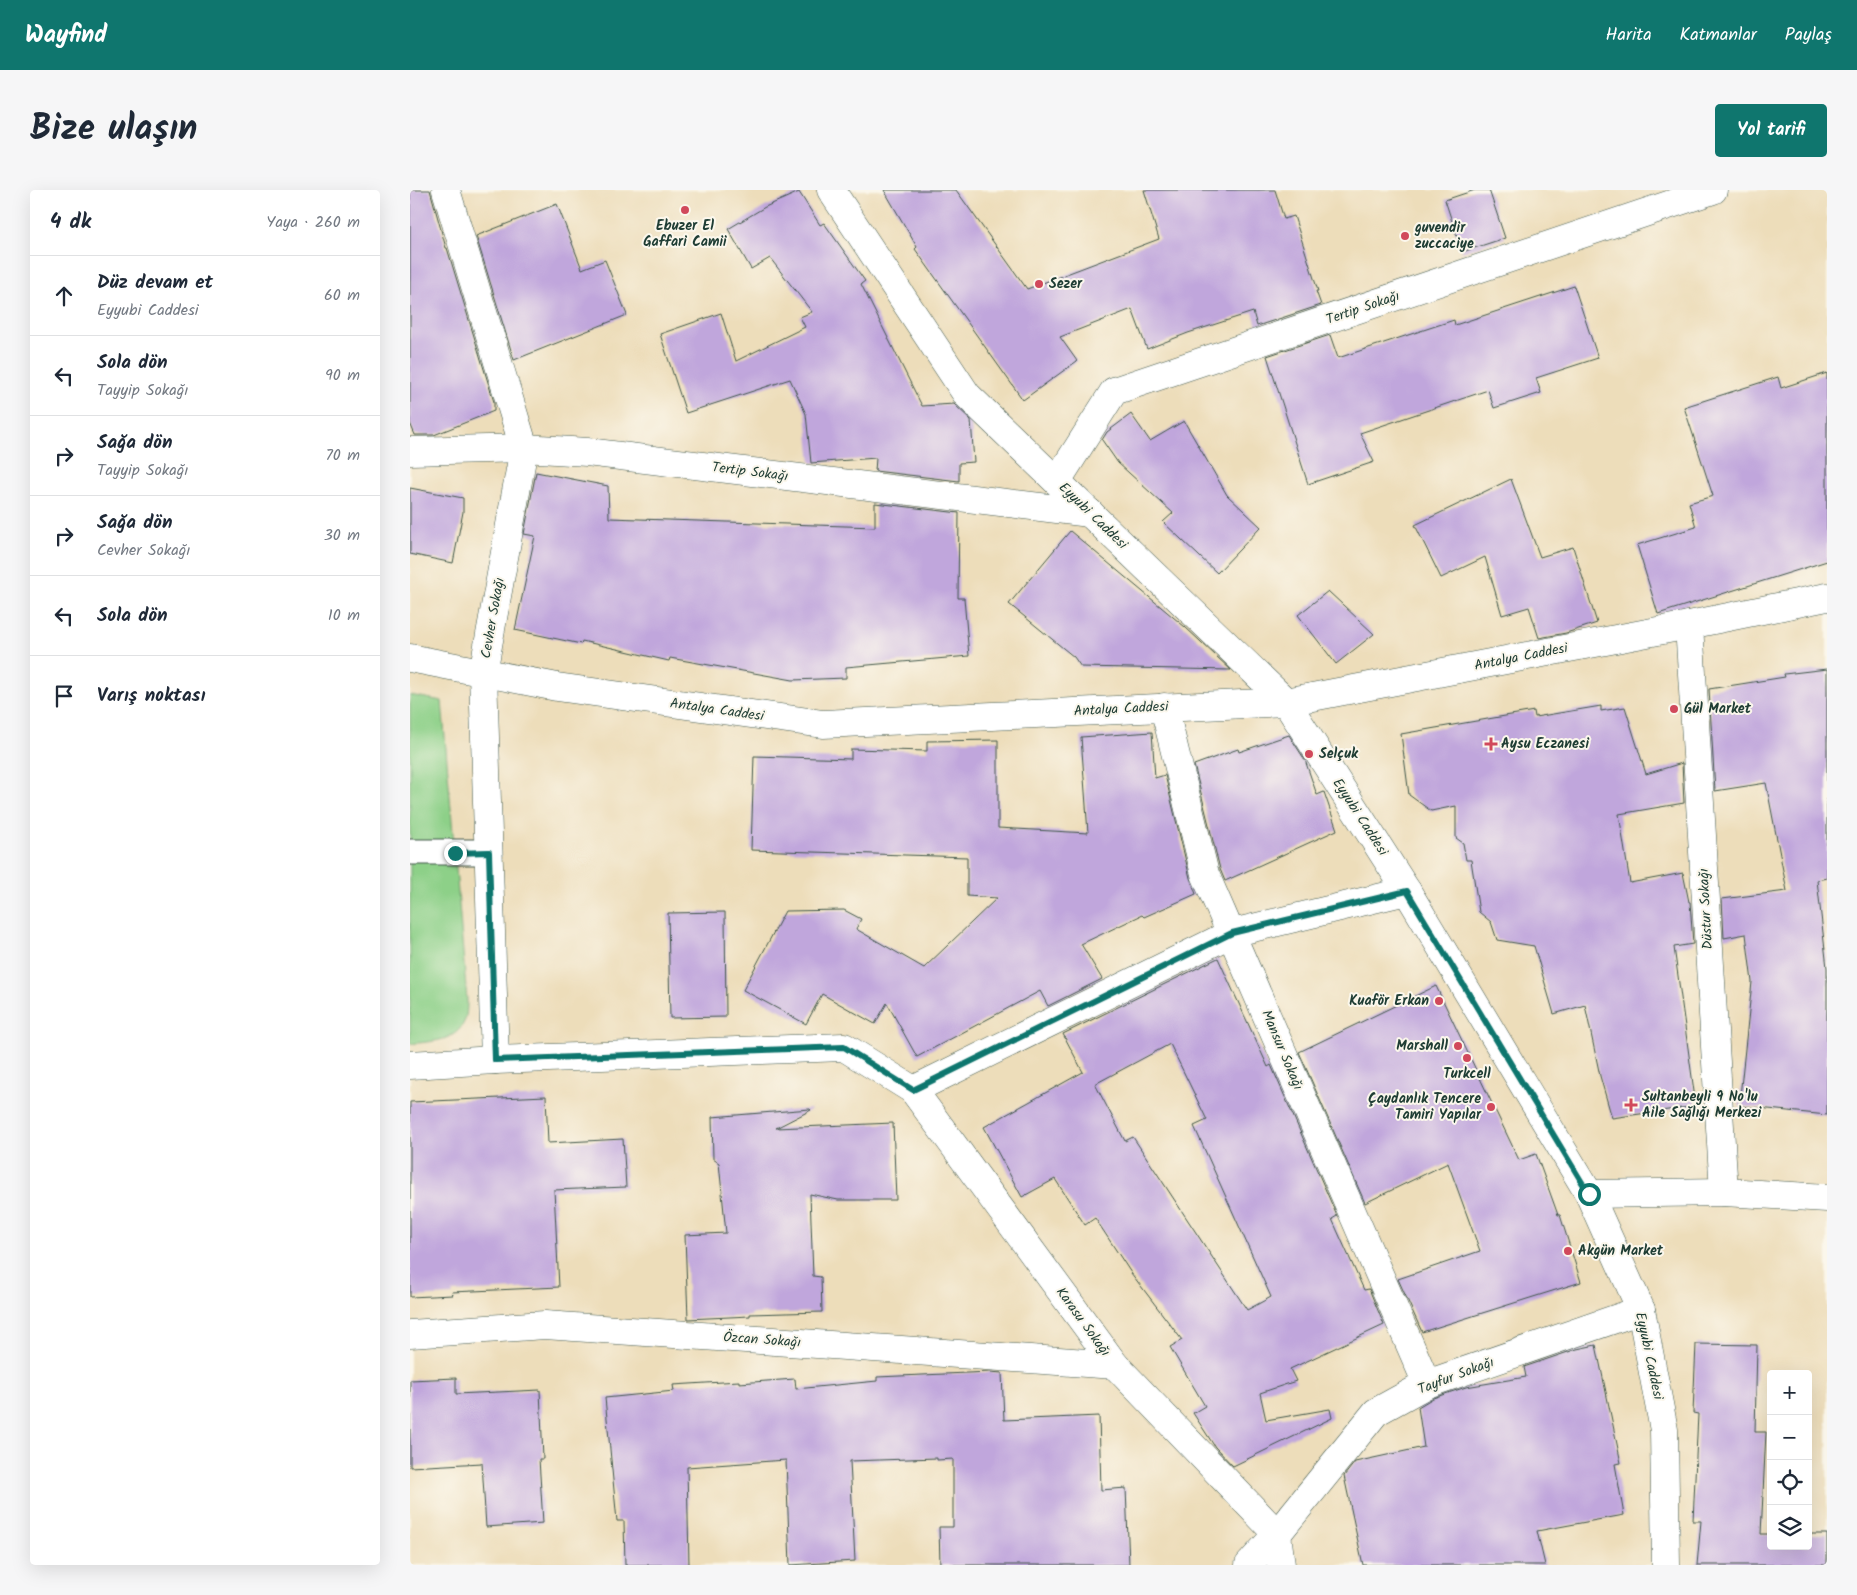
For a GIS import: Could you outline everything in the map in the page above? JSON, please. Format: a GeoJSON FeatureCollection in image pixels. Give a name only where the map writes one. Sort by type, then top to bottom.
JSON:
{"type":"FeatureCollection","features":[{"type":"Feature","properties":{"kind":"street","name":"Cevher Sokağı"},"geometry":{"type":"LineString","coordinates":[[446,190],[524,448],[483,673],[495,1060]]}},
{"type":"Feature","properties":{"kind":"street","name":"Eyyubi Caddesi"},"geometry":{"type":"LineString","coordinates":[[831,190],[967,395],[1286,702],[1407,891],[1589,1194],[1641,1310],[1664,1430],[1666,1565]]}},
{"type":"Feature","properties":{"kind":"street","name":"Tertip Sokağı"},"geometry":{"type":"LineString","coordinates":[[1057,481],[1114,391],[1713,190]]}},
{"type":"Feature","properties":{"kind":"street","name":"Tertip Sokağı"},"geometry":{"type":"LineString","coordinates":[[410,452],[524,448],[597,453],[1090,513]]}},
{"type":"Feature","properties":{"kind":"street","name":"Antalya Caddesi"},"geometry":{"type":"LineString","coordinates":[[410,658],[557,688],[823,724],[1286,702],[1827,597]]}},
{"type":"Feature","properties":{"kind":"street","name":"Düstur Sokağı"},"geometry":{"type":"LineString","coordinates":[[1689,625],[1724,1192]]}},
{"type":"Feature","properties":{"kind":"street","name":"Mansur Sokağı"},"geometry":{"type":"LineString","coordinates":[[1164,707],[1205,874],[1427,1384]]}},
{"type":"Feature","properties":{"kind":"street"},"geometry":{"type":"LineString","coordinates":[[410,1065],[844,1047],[913,1090],[1232,933],[1407,891]]}},
{"type":"Feature","properties":{"kind":"street","name":"Karasu Sokağı"},"geometry":{"type":"LineString","coordinates":[[913,1090],[1114,1365],[1277,1534]]}},
{"type":"Feature","properties":{"kind":"street"},"geometry":{"type":"LineString","coordinates":[[1589,1194],[1724,1192],[1827,1198]]}},
{"type":"Feature","properties":{"kind":"street","name":"Tayfur Sokağı"},"geometry":{"type":"LineString","coordinates":[[1250,1565],[1376,1412],[1427,1384],[1641,1310]]}},
{"type":"Feature","properties":{"kind":"street","name":"Özcan Sokağı"},"geometry":{"type":"LineString","coordinates":[[410,1334],[545,1324],[1114,1365]]}},
{"type":"Feature","properties":{"kind":"street"},"geometry":{"type":"LineString","coordinates":[[1277,1534],[1281,1565]]}},
{"type":"Feature","properties":{"kind":"lane"},"geometry":{"type":"LineString","coordinates":[[410,852],[489,852]]}},
{"type":"Feature","properties":{"kind":"green space"},"geometry":{"type":"Polygon","coordinates":[[[410,695],[442,701],[467,1013],[461,1028],[449,1037],[410,1044],[410,695]]]}},
{"type":"Feature","properties":{"kind":"building"},"geometry":{"type":"Polygon","coordinates":[[[410,190],[430,190],[494,402],[494,411],[434,435],[415,435],[410,423],[410,190]]]}},
{"type":"Feature","properties":{"kind":"building"},"geometry":{"type":"Polygon","coordinates":[[[884,190],[956,190],[1027,289],[1159,239],[1144,190],[1275,190],[1284,219],[1294,216],[1321,305],[1257,326],[1253,312],[1188,333],[1147,349],[1132,309],[1060,337],[1077,361],[1023,400],[915,249],[917,247],[884,190]]]}},
{"type":"Feature","properties":{"kind":"building"},"geometry":{"type":"Polygon","coordinates":[[[1475,190],[1489,190],[1505,238],[1462,252],[1445,200],[1475,190]]]}},
{"type":"Feature","properties":{"kind":"building"},"geometry":{"type":"Polygon","coordinates":[[[799,192],[820,225],[824,223],[865,281],[861,284],[922,406],[954,404],[971,420],[974,462],[959,463],[959,481],[875,471],[876,458],[811,463],[806,414],[790,379],[686,413],[660,334],[721,313],[736,361],[805,327],[800,317],[812,312],[770,258],[751,269],[728,229],[765,207],[799,192]]]}},
{"type":"Feature","properties":{"kind":"building"},"geometry":{"type":"Polygon","coordinates":[[[557,204],[582,269],[605,260],[627,315],[514,360],[476,236],[557,204]]]}},
{"type":"Feature","properties":{"kind":"building"},"geometry":{"type":"Polygon","coordinates":[[[1574,286],[1598,358],[1536,378],[1541,393],[1494,408],[1488,390],[1360,433],[1374,462],[1308,484],[1267,356],[1330,335],[1338,358],[1454,320],[1455,325],[1574,286]]]}},
{"type":"Feature","properties":{"kind":"building"},"geometry":{"type":"Polygon","coordinates":[[[1827,373],[1827,561],[1658,614],[1637,545],[1696,527],[1689,503],[1713,496],[1684,407],[1778,377],[1781,388],[1827,373]]]}},
{"type":"Feature","properties":{"kind":"building"},"geometry":{"type":"Polygon","coordinates":[[[1131,414],[1150,441],[1184,421],[1227,495],[1261,527],[1217,573],[1163,522],[1173,513],[1118,463],[1102,440],[1107,432],[1131,414]]]}},
{"type":"Feature","properties":{"kind":"building"},"geometry":{"type":"Polygon","coordinates":[[[536,472],[608,486],[609,518],[875,527],[875,503],[959,513],[958,598],[964,598],[969,656],[846,667],[846,678],[793,680],[670,658],[669,661],[582,641],[581,644],[515,630],[535,536],[524,534],[536,472]]]}},
{"type":"Feature","properties":{"kind":"building"},"geometry":{"type":"Polygon","coordinates":[[[1511,479],[1540,557],[1573,547],[1597,623],[1566,633],[1539,638],[1529,607],[1502,615],[1485,557],[1441,578],[1415,525],[1511,479]]]}},
{"type":"Feature","properties":{"kind":"building"},"geometry":{"type":"Polygon","coordinates":[[[410,488],[463,498],[463,512],[453,563],[410,554],[410,488]]]}},
{"type":"Feature","properties":{"kind":"building"},"geometry":{"type":"Polygon","coordinates":[[[1070,531],[1185,627],[1231,670],[1081,667],[1074,657],[1009,604],[1070,531]]]}},
{"type":"Feature","properties":{"kind":"building"},"geometry":{"type":"Polygon","coordinates":[[[1328,591],[1374,634],[1336,664],[1298,615],[1328,591]]]}},
{"type":"Feature","properties":{"kind":"building"},"geometry":{"type":"Polygon","coordinates":[[[1827,669],[1827,878],[1817,880],[1827,968],[1827,1115],[1739,1106],[1752,982],[1746,934],[1724,938],[1722,899],[1787,891],[1766,783],[1715,791],[1709,689],[1785,677],[1784,674],[1827,669]]]}},
{"type":"Feature","properties":{"kind":"building"},"geometry":{"type":"Polygon","coordinates":[[[1601,706],[1601,711],[1625,707],[1646,774],[1682,763],[1684,803],[1619,814],[1630,883],[1683,873],[1690,902],[1693,944],[1674,947],[1696,1106],[1612,1118],[1600,1076],[1585,1005],[1554,1014],[1534,946],[1497,940],[1491,922],[1479,912],[1471,860],[1466,860],[1463,843],[1456,838],[1456,806],[1431,811],[1409,795],[1401,734],[1534,711],[1535,717],[1601,706]]]}},
{"type":"Feature","properties":{"kind":"building"},"geometry":{"type":"Polygon","coordinates":[[[1152,732],[1155,778],[1165,775],[1190,878],[1196,894],[1144,917],[1142,915],[1081,944],[1102,979],[1048,1006],[1040,991],[917,1057],[887,1003],[875,1024],[822,994],[806,1024],[743,990],[785,911],[844,910],[861,919],[856,929],[924,968],[997,898],[967,896],[967,857],[751,850],[754,756],[851,759],[851,749],[927,751],[927,741],[998,740],[998,828],[1088,833],[1081,737],[1152,732]]]}},
{"type":"Feature","properties":{"kind":"building"},"geometry":{"type":"Polygon","coordinates":[[[1289,735],[1305,760],[1317,795],[1324,792],[1337,830],[1225,881],[1220,869],[1194,765],[1238,749],[1239,752],[1289,735]]]}},
{"type":"Feature","properties":{"kind":"building"},"geometry":{"type":"Polygon","coordinates":[[[725,912],[726,1017],[670,1018],[668,913],[725,912]]]}},
{"type":"Feature","properties":{"kind":"building"},"geometry":{"type":"Polygon","coordinates":[[[1218,958],[1268,1067],[1271,1065],[1337,1216],[1332,1219],[1364,1290],[1369,1289],[1384,1325],[1290,1369],[1296,1381],[1260,1393],[1266,1420],[1330,1409],[1332,1418],[1233,1466],[1215,1447],[1193,1413],[1205,1406],[1170,1347],[1182,1340],[1131,1273],[1095,1218],[1085,1225],[1055,1179],[1022,1197],[984,1127],[1083,1072],[1063,1034],[1218,958]],[[1170,1044],[1095,1084],[1125,1141],[1133,1137],[1247,1310],[1271,1297],[1194,1126],[1207,1120],[1170,1044]]]}},
{"type":"Feature","properties":{"kind":"building"},"geometry":{"type":"Polygon","coordinates":[[[1436,986],[1519,1160],[1536,1154],[1558,1215],[1560,1215],[1581,1282],[1422,1332],[1398,1279],[1480,1251],[1448,1163],[1365,1203],[1299,1052],[1436,986]]]}},
{"type":"Feature","properties":{"kind":"building"},"geometry":{"type":"Polygon","coordinates":[[[546,1096],[548,1143],[623,1139],[626,1187],[554,1190],[559,1287],[452,1292],[453,1295],[410,1297],[410,1102],[546,1096]]]}},
{"type":"Feature","properties":{"kind":"building"},"geometry":{"type":"Polygon","coordinates":[[[810,1109],[776,1128],[893,1123],[896,1200],[838,1200],[810,1194],[813,1276],[821,1277],[822,1312],[750,1314],[750,1316],[688,1319],[685,1235],[726,1233],[719,1163],[713,1159],[712,1117],[810,1109]]]}},
{"type":"Feature","properties":{"kind":"building"},"geometry":{"type":"Polygon","coordinates":[[[1696,1344],[1757,1345],[1755,1432],[1766,1432],[1761,1534],[1767,1534],[1767,1550],[1812,1550],[1812,1534],[1827,1534],[1827,1565],[1697,1565],[1701,1521],[1693,1521],[1698,1414],[1693,1413],[1696,1344]]]}},
{"type":"Feature","properties":{"kind":"building"},"geometry":{"type":"Polygon","coordinates":[[[1596,1345],[1621,1463],[1615,1464],[1624,1515],[1537,1531],[1545,1565],[1363,1565],[1344,1476],[1355,1462],[1424,1447],[1418,1407],[1433,1398],[1466,1387],[1526,1377],[1524,1367],[1577,1349],[1596,1345]]]}},
{"type":"Feature","properties":{"kind":"building"},"geometry":{"type":"Polygon","coordinates":[[[1002,1373],[1004,1420],[1099,1416],[1101,1490],[1126,1488],[1129,1565],[940,1565],[939,1527],[953,1527],[953,1459],[937,1460],[937,1458],[850,1461],[855,1561],[790,1565],[786,1460],[687,1467],[689,1565],[625,1565],[624,1521],[617,1521],[605,1398],[674,1391],[673,1385],[795,1379],[796,1389],[877,1381],[877,1377],[1002,1373]]]}},
{"type":"Feature","properties":{"kind":"building"},"geometry":{"type":"Polygon","coordinates":[[[456,1378],[456,1394],[540,1390],[543,1459],[539,1459],[543,1523],[486,1527],[482,1463],[410,1467],[410,1380],[456,1378]]]}},
{"type":"Feature","properties":{"kind":"place","name":"Ebuzer El Gaffari Camii"},"geometry":{"type":"Point","coordinates":[685,210]}},
{"type":"Feature","properties":{"kind":"place","name":"guvendir zuccaciye"},"geometry":{"type":"Point","coordinates":[1405,236]}},
{"type":"Feature","properties":{"kind":"place","name":"Sezer"},"geometry":{"type":"Point","coordinates":[1039,284]}},
{"type":"Feature","properties":{"kind":"place","name":"Gül Market"},"geometry":{"type":"Point","coordinates":[1674,709]}},
{"type":"Feature","properties":{"kind":"place","name":"Aysu Eczanesi"},"geometry":{"type":"Point","coordinates":[1491,744]}},
{"type":"Feature","properties":{"kind":"place","name":"Selçuk"},"geometry":{"type":"Point","coordinates":[1309,754]}},
{"type":"Feature","properties":{"kind":"place","name":"Kuaför Erkan"},"geometry":{"type":"Point","coordinates":[1439,1001]}},
{"type":"Feature","properties":{"kind":"place","name":"Marshall"},"geometry":{"type":"Point","coordinates":[1458,1046]}},
{"type":"Feature","properties":{"kind":"place","name":"Turkcell"},"geometry":{"type":"Point","coordinates":[1467,1058]}},
{"type":"Feature","properties":{"kind":"place","name":"Sultanbeyli 9 No'lu Aile Sağlığı Merkezi"},"geometry":{"type":"Point","coordinates":[1631,1105]}},
{"type":"Feature","properties":{"kind":"place","name":"Çaydanlık Tencere Tamiri Yapılar"},"geometry":{"type":"Point","coordinates":[1491,1107]}},
{"type":"Feature","properties":{"kind":"place","name":"Akgün Market"},"geometry":{"type":"Point","coordinates":[1568,1251]}},
{"type":"Feature","properties":{"kind":"route"},"geometry":{"type":"LineString","coordinates":[[455,853],[489,852],[495,1060],[844,1047],[913,1090],[1232,933],[1407,891],[1589,1194]]}}]}
